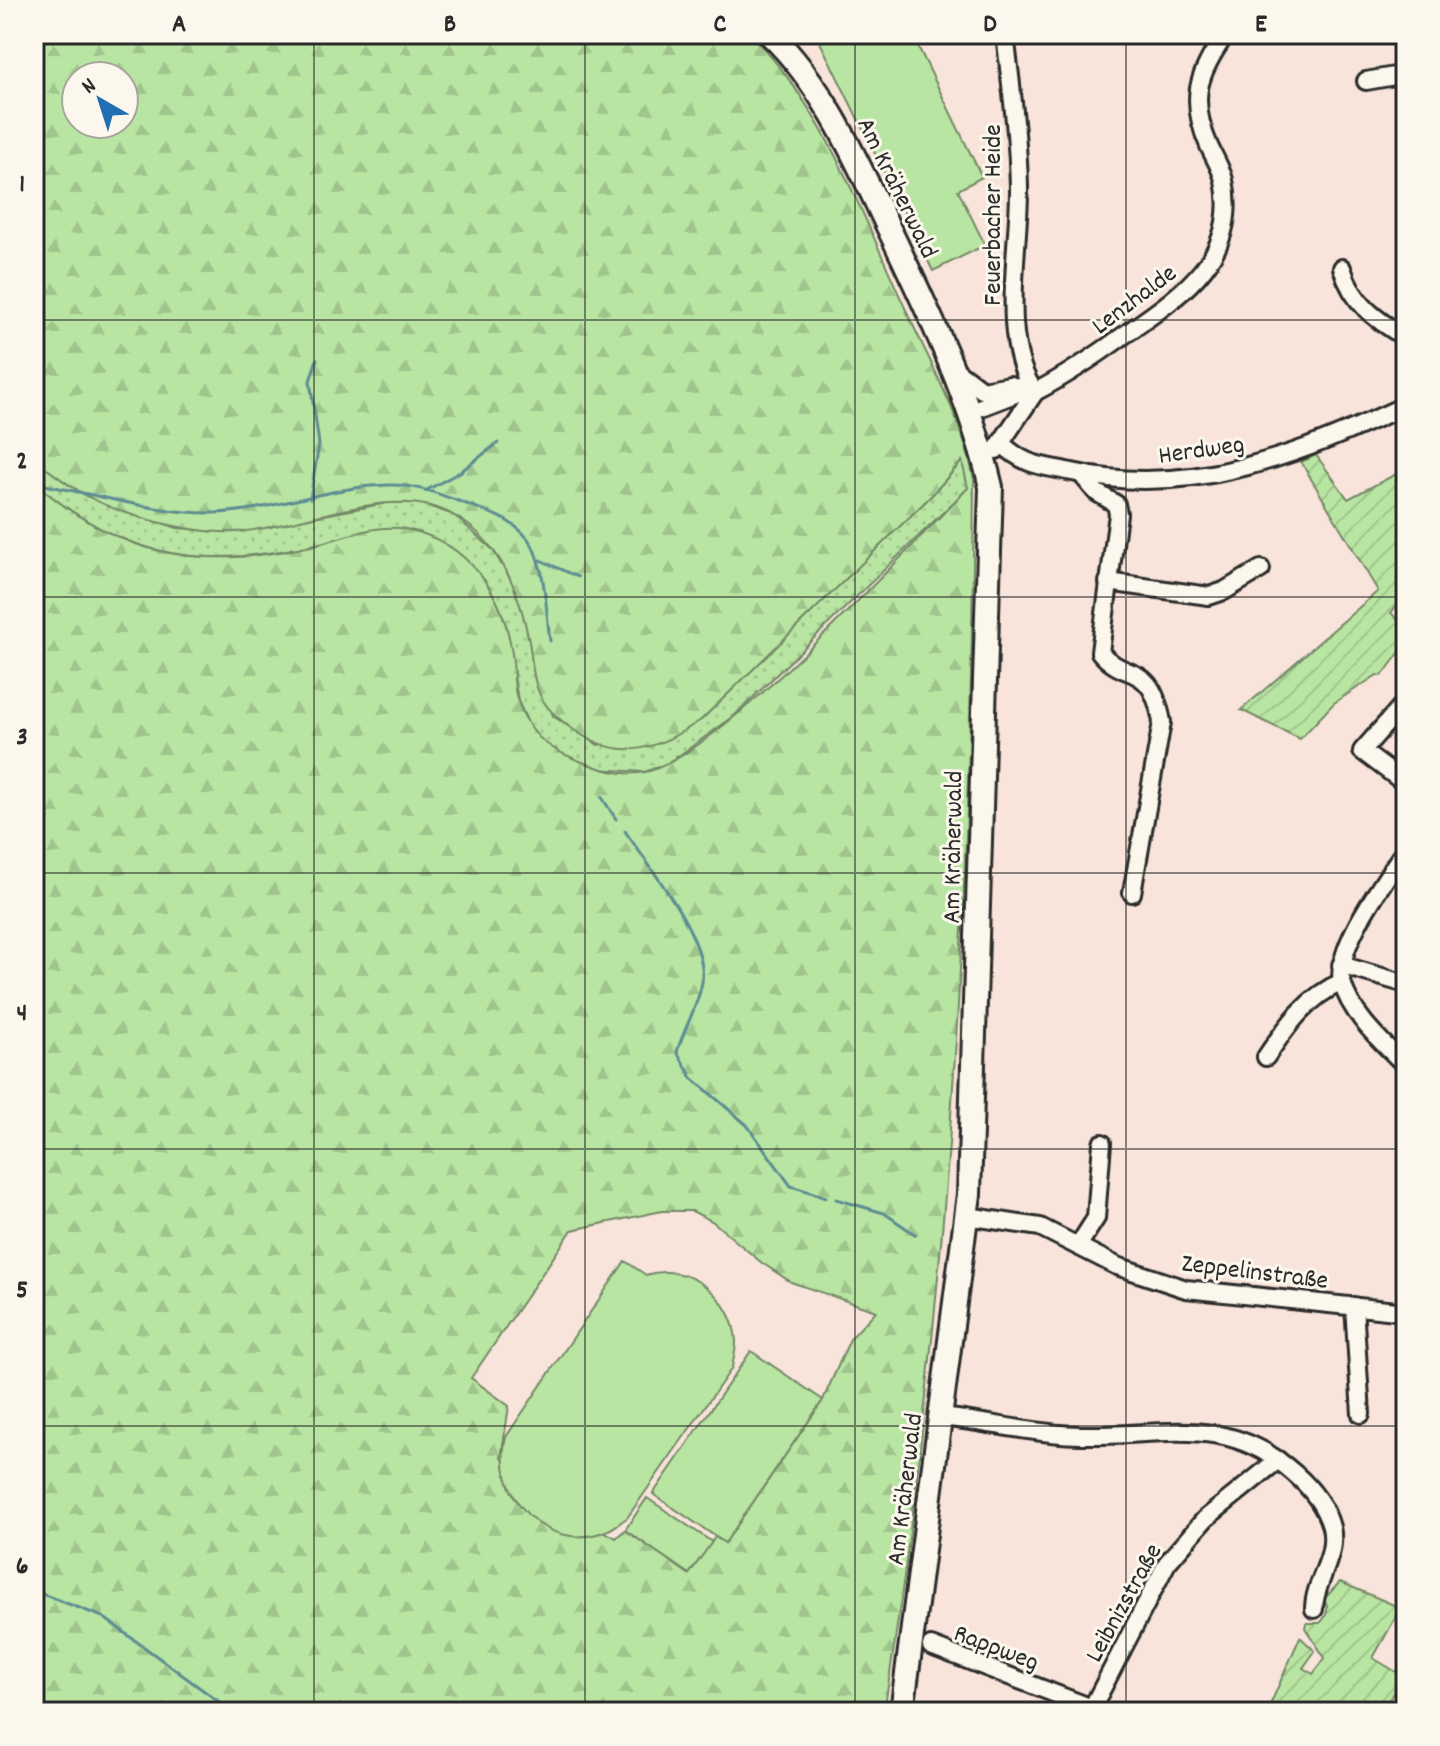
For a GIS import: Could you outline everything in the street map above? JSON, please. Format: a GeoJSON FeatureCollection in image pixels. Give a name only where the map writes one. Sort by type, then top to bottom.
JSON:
{"type":"FeatureCollection","features":[{"type":"Feature","properties":{"kind":"main road","name":"Am Kräherwald"},"geometry":{"type":"LineString","coordinates":[[770,34],[811,83],[840,130],[971,411],[990,441],[974,1092],[967,1216],[902,1712]]}},
{"type":"Feature","properties":{"kind":"street","name":"Feuerbacher Heide"},"geometry":{"type":"LineString","coordinates":[[1005,34],[1018,175],[1016,342],[1029,391]]}},
{"type":"Feature","properties":{"kind":"street","name":"Lenzhalde"},"geometry":{"type":"LineString","coordinates":[[971,411],[1029,391],[1080,367],[1180,296],[1208,265],[1219,243],[1227,205],[1223,178],[1197,115],[1197,90],[1205,66],[1226,34]]}},
{"type":"Feature","properties":{"kind":"street"},"geometry":{"type":"LineString","coordinates":[[1366,81],[1406,74]]}},
{"type":"Feature","properties":{"kind":"street"},"geometry":{"type":"LineString","coordinates":[[1342,268],[1349,290],[1365,311],[1406,338]]}},
{"type":"Feature","properties":{"kind":"street"},"geometry":{"type":"LineString","coordinates":[[953,368],[970,384],[982,390],[1010,385],[1029,391]]}},
{"type":"Feature","properties":{"kind":"street","name":"Lenzhalde"},"geometry":{"type":"LineString","coordinates":[[990,441],[1029,391]]}},
{"type":"Feature","properties":{"kind":"street","name":"Herdweg"},"geometry":{"type":"LineString","coordinates":[[990,441],[1019,461],[1082,475],[1166,479],[1242,468],[1311,448],[1406,405]]}},
{"type":"Feature","properties":{"kind":"street"},"geometry":{"type":"LineString","coordinates":[[1082,475],[1096,492],[1116,504],[1118,514],[1100,652],[1146,681],[1159,702],[1162,722],[1132,893]]}},
{"type":"Feature","properties":{"kind":"street"},"geometry":{"type":"LineString","coordinates":[[1108,582],[1209,596],[1224,591],[1261,569]]}},
{"type":"Feature","properties":{"kind":"street"},"geometry":{"type":"LineString","coordinates":[[1406,701],[1362,751],[1406,784]]}},
{"type":"Feature","properties":{"kind":"street"},"geometry":{"type":"LineString","coordinates":[[1266,1057],[1287,1024],[1342,974],[1362,919],[1406,848]]}},
{"type":"Feature","properties":{"kind":"street"},"geometry":{"type":"LineString","coordinates":[[1342,974],[1406,984]]}},
{"type":"Feature","properties":{"kind":"street"},"geometry":{"type":"LineString","coordinates":[[1342,974],[1363,1018],[1406,1066]]}},
{"type":"Feature","properties":{"kind":"street"},"geometry":{"type":"LineString","coordinates":[[1078,1246],[1096,1218],[1102,1143]]}},
{"type":"Feature","properties":{"kind":"street","name":"Zeppelinstraße"},"geometry":{"type":"LineString","coordinates":[[967,1216],[1040,1227],[1152,1280],[1186,1289],[1406,1312]]}},
{"type":"Feature","properties":{"kind":"street"},"geometry":{"type":"LineString","coordinates":[[1354,1306],[1361,1414]]}},
{"type":"Feature","properties":{"kind":"street"},"geometry":{"type":"LineString","coordinates":[[940,1417],[1062,1434],[1214,1432],[1245,1440],[1278,1460],[1309,1487],[1330,1524],[1331,1548],[1314,1595],[1314,1609]]}},
{"type":"Feature","properties":{"kind":"street","name":"Leibnizstraße"},"geometry":{"type":"LineString","coordinates":[[1091,1710],[1167,1563],[1205,1519],[1278,1460]]}},
{"type":"Feature","properties":{"kind":"street","name":"Rappweg"},"geometry":{"type":"LineString","coordinates":[[931,1646],[1091,1710]]}},
{"type":"Feature","properties":{"kind":"green space"},"geometry":{"type":"Polygon","coordinates":[[[34,34],[749,34],[799,93],[840,164],[945,393],[962,436],[974,480],[968,789],[952,1098],[925,1406],[884,1712],[34,1712],[34,482],[66,508],[98,528],[163,552],[197,557],[271,554],[382,528],[406,529],[448,545],[479,574],[501,611],[513,660],[516,696],[522,713],[539,738],[592,766],[636,773],[677,758],[717,730],[811,647],[968,488],[962,461],[931,496],[701,720],[669,739],[639,749],[608,747],[592,740],[574,730],[548,708],[534,679],[520,605],[506,571],[485,540],[455,516],[431,506],[376,504],[261,529],[218,532],[178,527],[117,510],[71,486],[34,459],[34,34]],[[662,1211],[572,1230],[471,1378],[509,1406],[501,1458],[580,1536],[605,1532],[616,1538],[625,1530],[689,1574],[715,1537],[725,1543],[823,1400],[850,1339],[876,1311],[791,1282],[762,1263],[712,1221],[692,1211],[662,1211]]]}},
{"type":"Feature","properties":{"kind":"green space"},"geometry":{"type":"Polygon","coordinates":[[[835,34],[912,34],[982,177],[958,190],[985,245],[933,271],[820,42],[835,34]]]}},
{"type":"Feature","properties":{"kind":"green space"},"geometry":{"type":"Polygon","coordinates":[[[1316,455],[1348,499],[1406,469],[1406,593],[1391,613],[1406,627],[1406,644],[1382,676],[1377,675],[1334,703],[1300,739],[1241,710],[1378,591],[1301,462],[1316,455]]]}},
{"type":"Feature","properties":{"kind":"green space"},"geometry":{"type":"Polygon","coordinates":[[[34,459],[86,496],[177,528],[236,532],[387,503],[419,503],[454,515],[492,549],[520,594],[529,639],[553,716],[598,745],[701,720],[931,496],[963,460],[968,488],[733,717],[670,762],[645,772],[596,769],[549,749],[532,732],[518,701],[506,624],[363,532],[272,553],[230,557],[190,556],[151,549],[113,535],[74,513],[34,482],[34,459]]]}},
{"type":"Feature","properties":{"kind":"green space"},"geometry":{"type":"Polygon","coordinates":[[[625,1261],[646,1275],[678,1273],[692,1278],[718,1298],[733,1326],[736,1342],[732,1368],[627,1518],[606,1531],[584,1536],[563,1534],[544,1527],[515,1498],[507,1479],[504,1458],[506,1437],[625,1261]]]}},
{"type":"Feature","properties":{"kind":"green space"},"geometry":{"type":"Polygon","coordinates":[[[751,1351],[823,1400],[725,1543],[653,1494],[751,1351]]]}},
{"type":"Feature","properties":{"kind":"green space"},"geometry":{"type":"Polygon","coordinates":[[[647,1498],[712,1542],[689,1574],[625,1530],[647,1498]]]}},
{"type":"Feature","properties":{"kind":"green space"},"geometry":{"type":"Polygon","coordinates":[[[1340,1582],[1401,1608],[1373,1658],[1403,1676],[1382,1712],[1267,1712],[1300,1637],[1315,1651],[1303,1668],[1313,1674],[1325,1658],[1305,1628],[1306,1623],[1322,1621],[1327,1609],[1323,1600],[1340,1582]]]}},
{"type":"Feature","properties":{"kind":"waterway"},"geometry":{"type":"LineString","coordinates":[[310,499],[319,444],[310,381],[317,359]]}},
{"type":"Feature","properties":{"kind":"waterway"},"geometry":{"type":"LineString","coordinates":[[425,491],[460,472],[498,443]]}},
{"type":"Feature","properties":{"kind":"waterway"},"geometry":{"type":"LineString","coordinates":[[34,483],[147,507],[215,513],[259,508],[367,486],[400,485],[431,492],[497,516],[527,537],[540,568],[550,641]]}},
{"type":"Feature","properties":{"kind":"waterway"},"geometry":{"type":"LineString","coordinates":[[538,559],[578,577]]}},
{"type":"Feature","properties":{"kind":"waterway"},"geometry":{"type":"LineString","coordinates":[[601,796],[616,819]]}},
{"type":"Feature","properties":{"kind":"waterway"},"geometry":{"type":"LineString","coordinates":[[625,831],[675,904],[696,945],[702,965],[700,991],[677,1052],[692,1078],[747,1125],[791,1186],[826,1197]]}},
{"type":"Feature","properties":{"kind":"waterway"},"geometry":{"type":"LineString","coordinates":[[836,1199],[884,1213],[916,1235]]}},
{"type":"Feature","properties":{"kind":"waterway"},"geometry":{"type":"LineString","coordinates":[[34,1591],[103,1617],[233,1712]]}}]}
